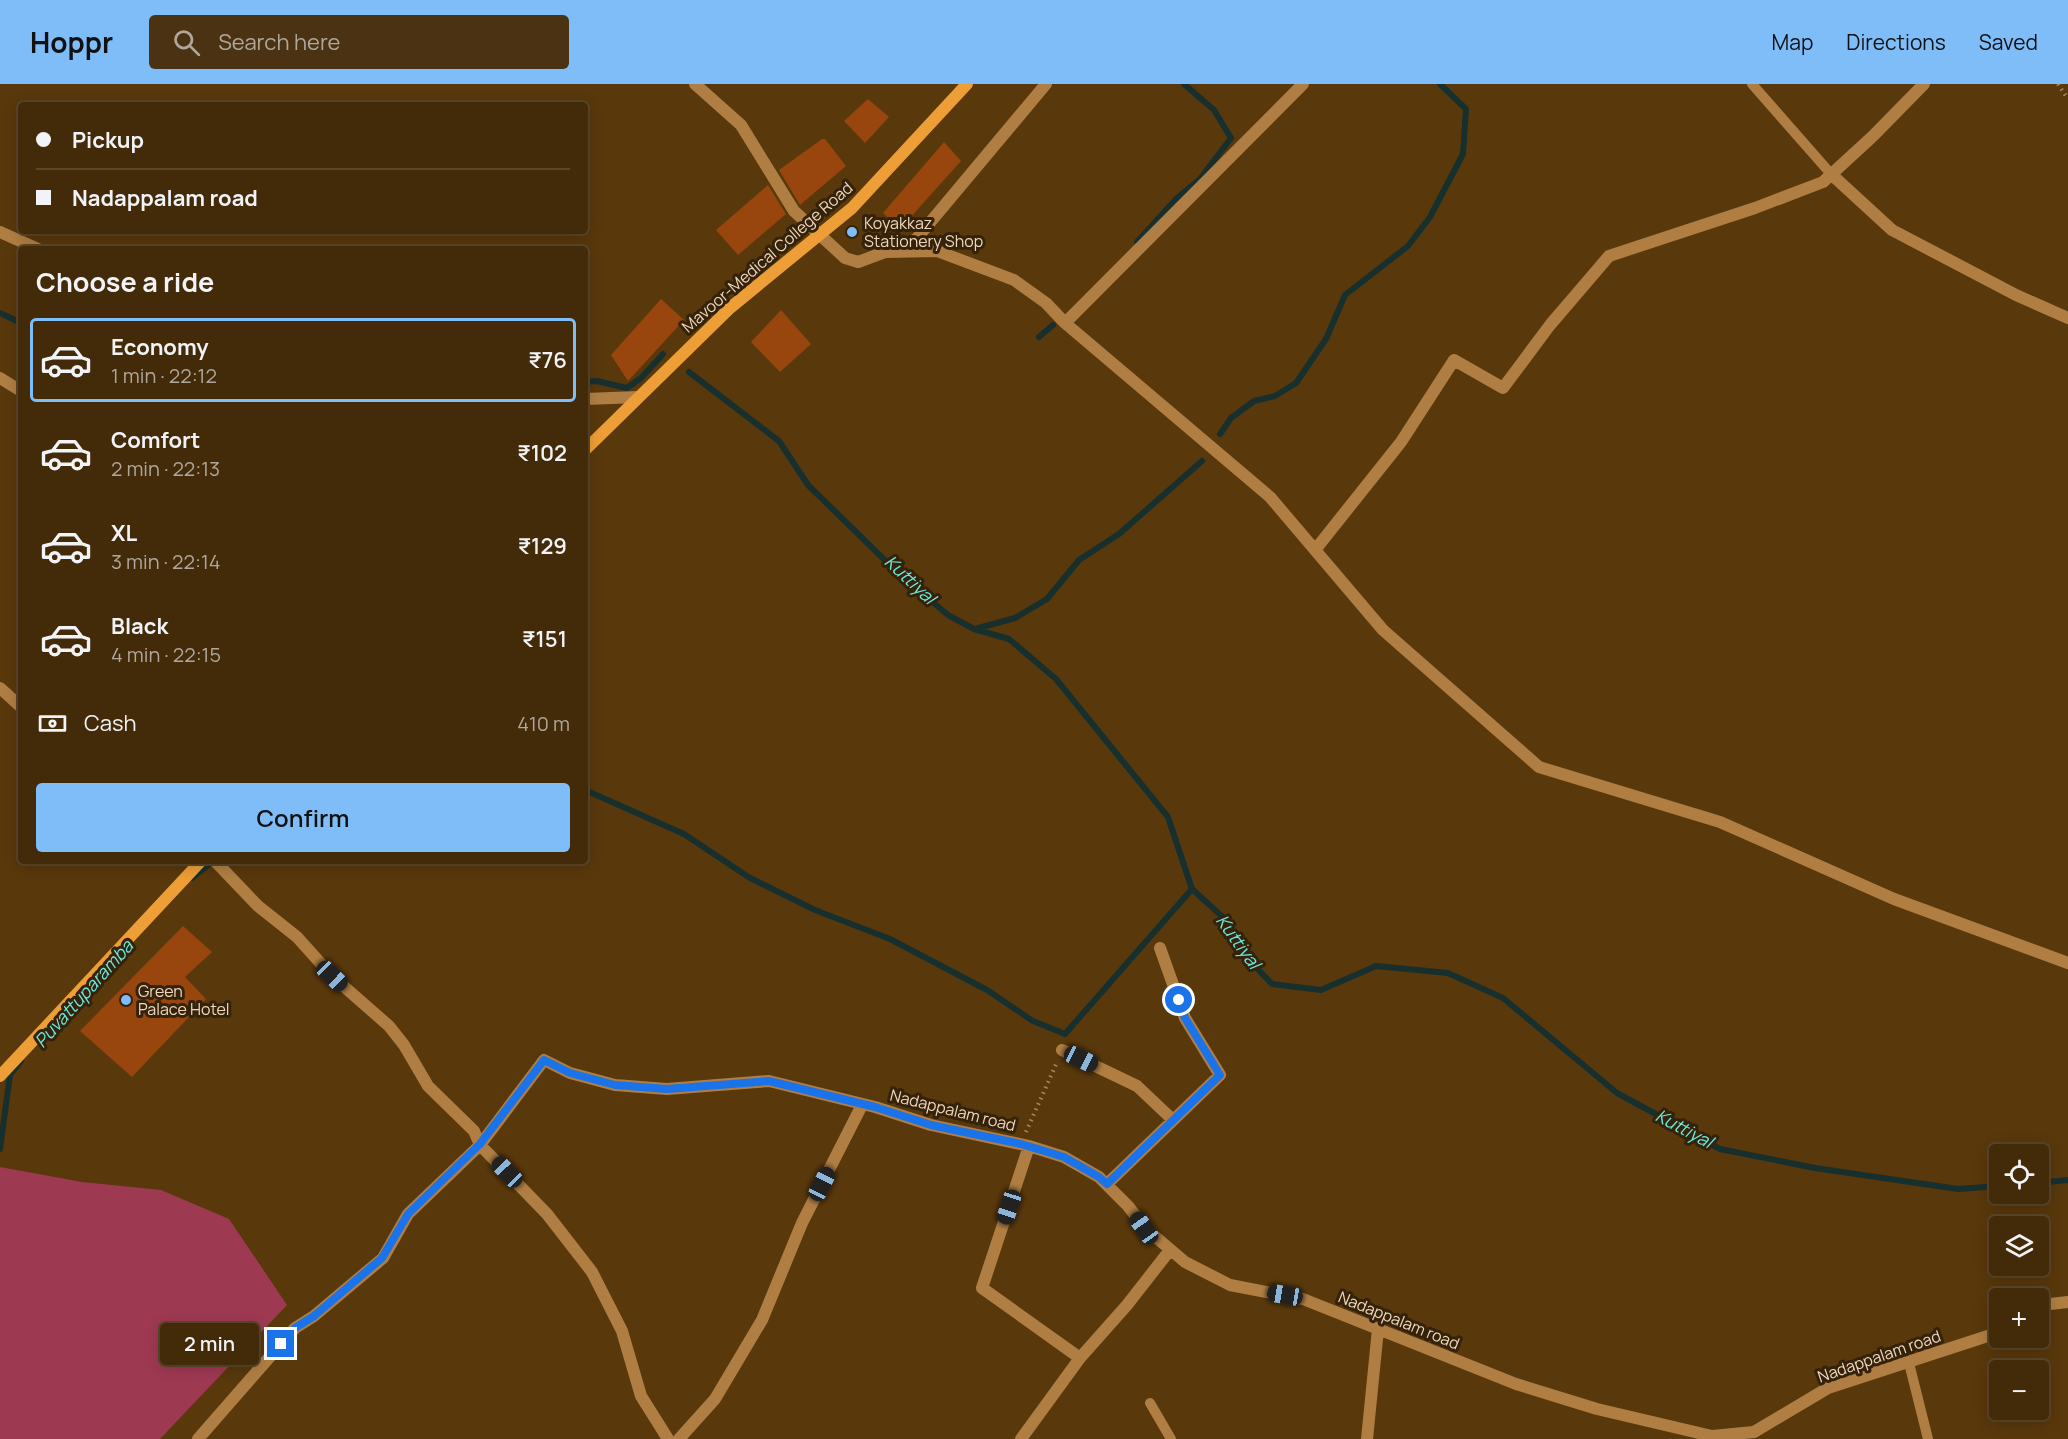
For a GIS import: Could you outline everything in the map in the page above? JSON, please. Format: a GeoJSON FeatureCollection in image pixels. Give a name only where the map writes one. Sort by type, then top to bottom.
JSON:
{"type":"FeatureCollection","features":[{"type":"Feature","properties":{"kind":"main road","name":"Mavoor-Medical College Road"},"geometry":{"type":"LineString","coordinates":[[588,447],[730,308],[852,208],[967,84]]}},
{"type":"Feature","properties":{"kind":"main road"},"geometry":{"type":"LineString","coordinates":[[0,1076],[198,864]]}},
{"type":"Feature","properties":{"kind":"street"},"geometry":{"type":"LineString","coordinates":[[695,84],[741,125],[794,211],[845,258],[858,262],[885,252],[937,251],[1014,279],[1046,303],[1065,323],[1270,497],[1383,630],[1539,767],[1720,822],[1894,899],[2068,963]]}},
{"type":"Feature","properties":{"kind":"street"},"geometry":{"type":"LineString","coordinates":[[907,250],[1046,84]]}},
{"type":"Feature","properties":{"kind":"street"},"geometry":{"type":"LineString","coordinates":[[1065,323],[1303,84]]}},
{"type":"Feature","properties":{"kind":"street"},"geometry":{"type":"LineString","coordinates":[[1315,550],[1401,442],[1454,360],[1503,388],[1550,326],[1609,256],[1755,208],[1822,182],[1874,136],[1924,84]]}},
{"type":"Feature","properties":{"kind":"street"},"geometry":{"type":"LineString","coordinates":[[1831,174],[1892,230],[2016,295],[2068,318]]}},
{"type":"Feature","properties":{"kind":"street"},"geometry":{"type":"LineString","coordinates":[[0,232],[31,246]]}},
{"type":"Feature","properties":{"kind":"street"},"geometry":{"type":"LineString","coordinates":[[0,378],[18,389]]}},
{"type":"Feature","properties":{"kind":"street"},"geometry":{"type":"LineString","coordinates":[[588,399],[638,397]]}},
{"type":"Feature","properties":{"kind":"street"},"geometry":{"type":"LineString","coordinates":[[0,688],[18,704]]}},
{"type":"Feature","properties":{"kind":"street"},"geometry":{"type":"LineString","coordinates":[[218,864],[258,906],[297,937],[332,976],[389,1026],[404,1044],[428,1086],[474,1131],[480,1144],[547,1214],[592,1272],[622,1331],[640,1396],[668,1439]]}},
{"type":"Feature","properties":{"kind":"street"},"geometry":{"type":"LineString","coordinates":[[1107,1184],[1220,1075],[1185,1018],[1160,948]]}},
{"type":"Feature","properties":{"kind":"street"},"geometry":{"type":"LineString","coordinates":[[1062,1050],[1137,1086],[1173,1120]]}},
{"type":"Feature","properties":{"kind":"street","name":"Nadappalam road"},"geometry":{"type":"LineString","coordinates":[[198,1439],[295,1328],[314,1316],[382,1258],[408,1214],[480,1144],[544,1060],[570,1073],[615,1085],[667,1089],[769,1081],[931,1125],[1025,1145],[1064,1157],[1099,1177],[1128,1206],[1144,1228],[1185,1262],[1230,1285],[1303,1299],[1516,1384],[1597,1409],[1699,1436],[1754,1432],[1828,1388],[1989,1336]]}},
{"type":"Feature","properties":{"kind":"street"},"geometry":{"type":"LineString","coordinates":[[679,1439],[715,1399],[762,1320],[802,1223],[862,1105]]}},
{"type":"Feature","properties":{"kind":"street"},"geometry":{"type":"LineString","coordinates":[[1025,1145],[982,1288],[1080,1358]]}},
{"type":"Feature","properties":{"kind":"street"},"geometry":{"type":"LineString","coordinates":[[1020,1439],[1080,1358],[1127,1305],[1170,1250]]}},
{"type":"Feature","properties":{"kind":"street"},"geometry":{"type":"LineString","coordinates":[[2049,1304],[2068,1302]]}},
{"type":"Feature","properties":{"kind":"street"},"geometry":{"type":"LineString","coordinates":[[1367,1439],[1378,1329]]}},
{"type":"Feature","properties":{"kind":"lane"},"geometry":{"type":"LineString","coordinates":[[1752,84],[1831,174]]}},
{"type":"Feature","properties":{"kind":"lane"},"geometry":{"type":"LineString","coordinates":[[1909,1363],[1928,1439]]}},
{"type":"Feature","properties":{"kind":"lane"},"geometry":{"type":"LineString","coordinates":[[1150,1403],[1171,1439]]}},
{"type":"Feature","properties":{"kind":"path"},"geometry":{"type":"LineString","coordinates":[[2058,84],[2068,99]]}},
{"type":"Feature","properties":{"kind":"path"},"geometry":{"type":"LineString","coordinates":[[1025,1145],[1062,1050]]}},
{"type":"Feature","properties":{"kind":"shaded area"},"geometry":{"type":"Polygon","coordinates":[[[0,1167],[82,1182],[161,1190],[229,1219],[287,1305],[160,1439],[0,1439],[0,1167]]]}},
{"type":"Feature","properties":{"kind":"building"},"geometry":{"type":"Polygon","coordinates":[[[868,99],[889,117],[865,143],[844,121],[868,99]]]}},
{"type":"Feature","properties":{"kind":"building"},"geometry":{"type":"Polygon","coordinates":[[[825,139],[846,166],[800,205],[779,170],[825,139]]]}},
{"type":"Feature","properties":{"kind":"building"},"geometry":{"type":"Polygon","coordinates":[[[944,142],[961,161],[900,229],[883,213],[944,142]]]}},
{"type":"Feature","properties":{"kind":"building"},"geometry":{"type":"Polygon","coordinates":[[[768,185],[786,214],[738,255],[716,230],[768,185]]]}},
{"type":"Feature","properties":{"kind":"building"},"geometry":{"type":"Polygon","coordinates":[[[661,299],[684,320],[628,381],[611,355],[661,299]]]}},
{"type":"Feature","properties":{"kind":"building"},"geometry":{"type":"Polygon","coordinates":[[[781,310],[811,344],[780,372],[751,342],[781,310]]]}},
{"type":"Feature","properties":{"kind":"building"},"geometry":{"type":"Polygon","coordinates":[[[183,926],[212,952],[185,977],[206,999],[132,1077],[80,1031],[183,926]]]}},
{"type":"Feature","properties":{"kind":"waterway"},"geometry":{"type":"LineString","coordinates":[[1137,242],[1177,198],[1200,179],[1231,138],[1214,110],[1184,84]]}},
{"type":"Feature","properties":{"kind":"waterway"},"geometry":{"type":"LineString","coordinates":[[1220,434],[1231,418],[1254,401],[1275,396],[1296,383],[1326,339],[1345,295],[1408,246],[1430,217],[1463,154],[1466,109],[1440,84]]}},
{"type":"Feature","properties":{"kind":"waterway","name":"Puvattuparamba"},"geometry":{"type":"LineString","coordinates":[[0,313],[18,322]]}},
{"type":"Feature","properties":{"kind":"waterway"},"geometry":{"type":"LineString","coordinates":[[1039,337],[1053,325]]}},
{"type":"Feature","properties":{"kind":"waterway"},"geometry":{"type":"LineString","coordinates":[[588,382],[597,381],[627,388],[641,378],[663,354]]}},
{"type":"Feature","properties":{"kind":"waterway","name":"Kuttiyal"},"geometry":{"type":"LineString","coordinates":[[689,372],[779,441],[808,485],[899,574],[948,615],[974,629],[1009,639],[1056,679],[1168,817],[1192,889],[1226,920],[1248,959],[1272,984],[1321,990],[1376,966],[1448,973],[1503,998],[1617,1093],[1720,1149],[1815,1168],[1958,1189],[1989,1187]]}},
{"type":"Feature","properties":{"kind":"waterway"},"geometry":{"type":"LineString","coordinates":[[975,629],[1015,618],[1047,599],[1079,560],[1119,534],[1202,461]]}},
{"type":"Feature","properties":{"kind":"waterway"},"geometry":{"type":"LineString","coordinates":[[588,791],[684,834],[750,878],[815,910],[890,939],[987,990],[1033,1021],[1065,1034],[1192,889]]}},
{"type":"Feature","properties":{"kind":"waterway","name":"Puvattuparamba"},"geometry":{"type":"LineString","coordinates":[[192,878],[210,864]]}},
{"type":"Feature","properties":{"kind":"waterway","name":"Puvattuparamba"},"geometry":{"type":"LineString","coordinates":[[0,1149],[10,1075],[21,1061]]}},
{"type":"Feature","properties":{"kind":"waterway","name":"Kuttiyal"},"geometry":{"type":"LineString","coordinates":[[2049,1182],[2068,1180]]}},
{"type":"Feature","properties":{"kind":"place","name":"Koyakkaz Stationery Shop"},"geometry":{"type":"Point","coordinates":[852,232]}},
{"type":"Feature","properties":{"kind":"place","name":"Green Palace Hotel"},"geometry":{"type":"Point","coordinates":[126,1000]}},
{"type":"Feature","properties":{"kind":"route"},"geometry":{"type":"LineString","coordinates":[[281,1344],[295,1328],[314,1316],[382,1258],[408,1214],[480,1144],[544,1060],[570,1073],[615,1085],[667,1089],[769,1081],[814,1094],[875,1107],[931,1125],[1021,1144],[1064,1157],[1107,1184],[1220,1075],[1185,1018],[1179,1000]]}}]}
